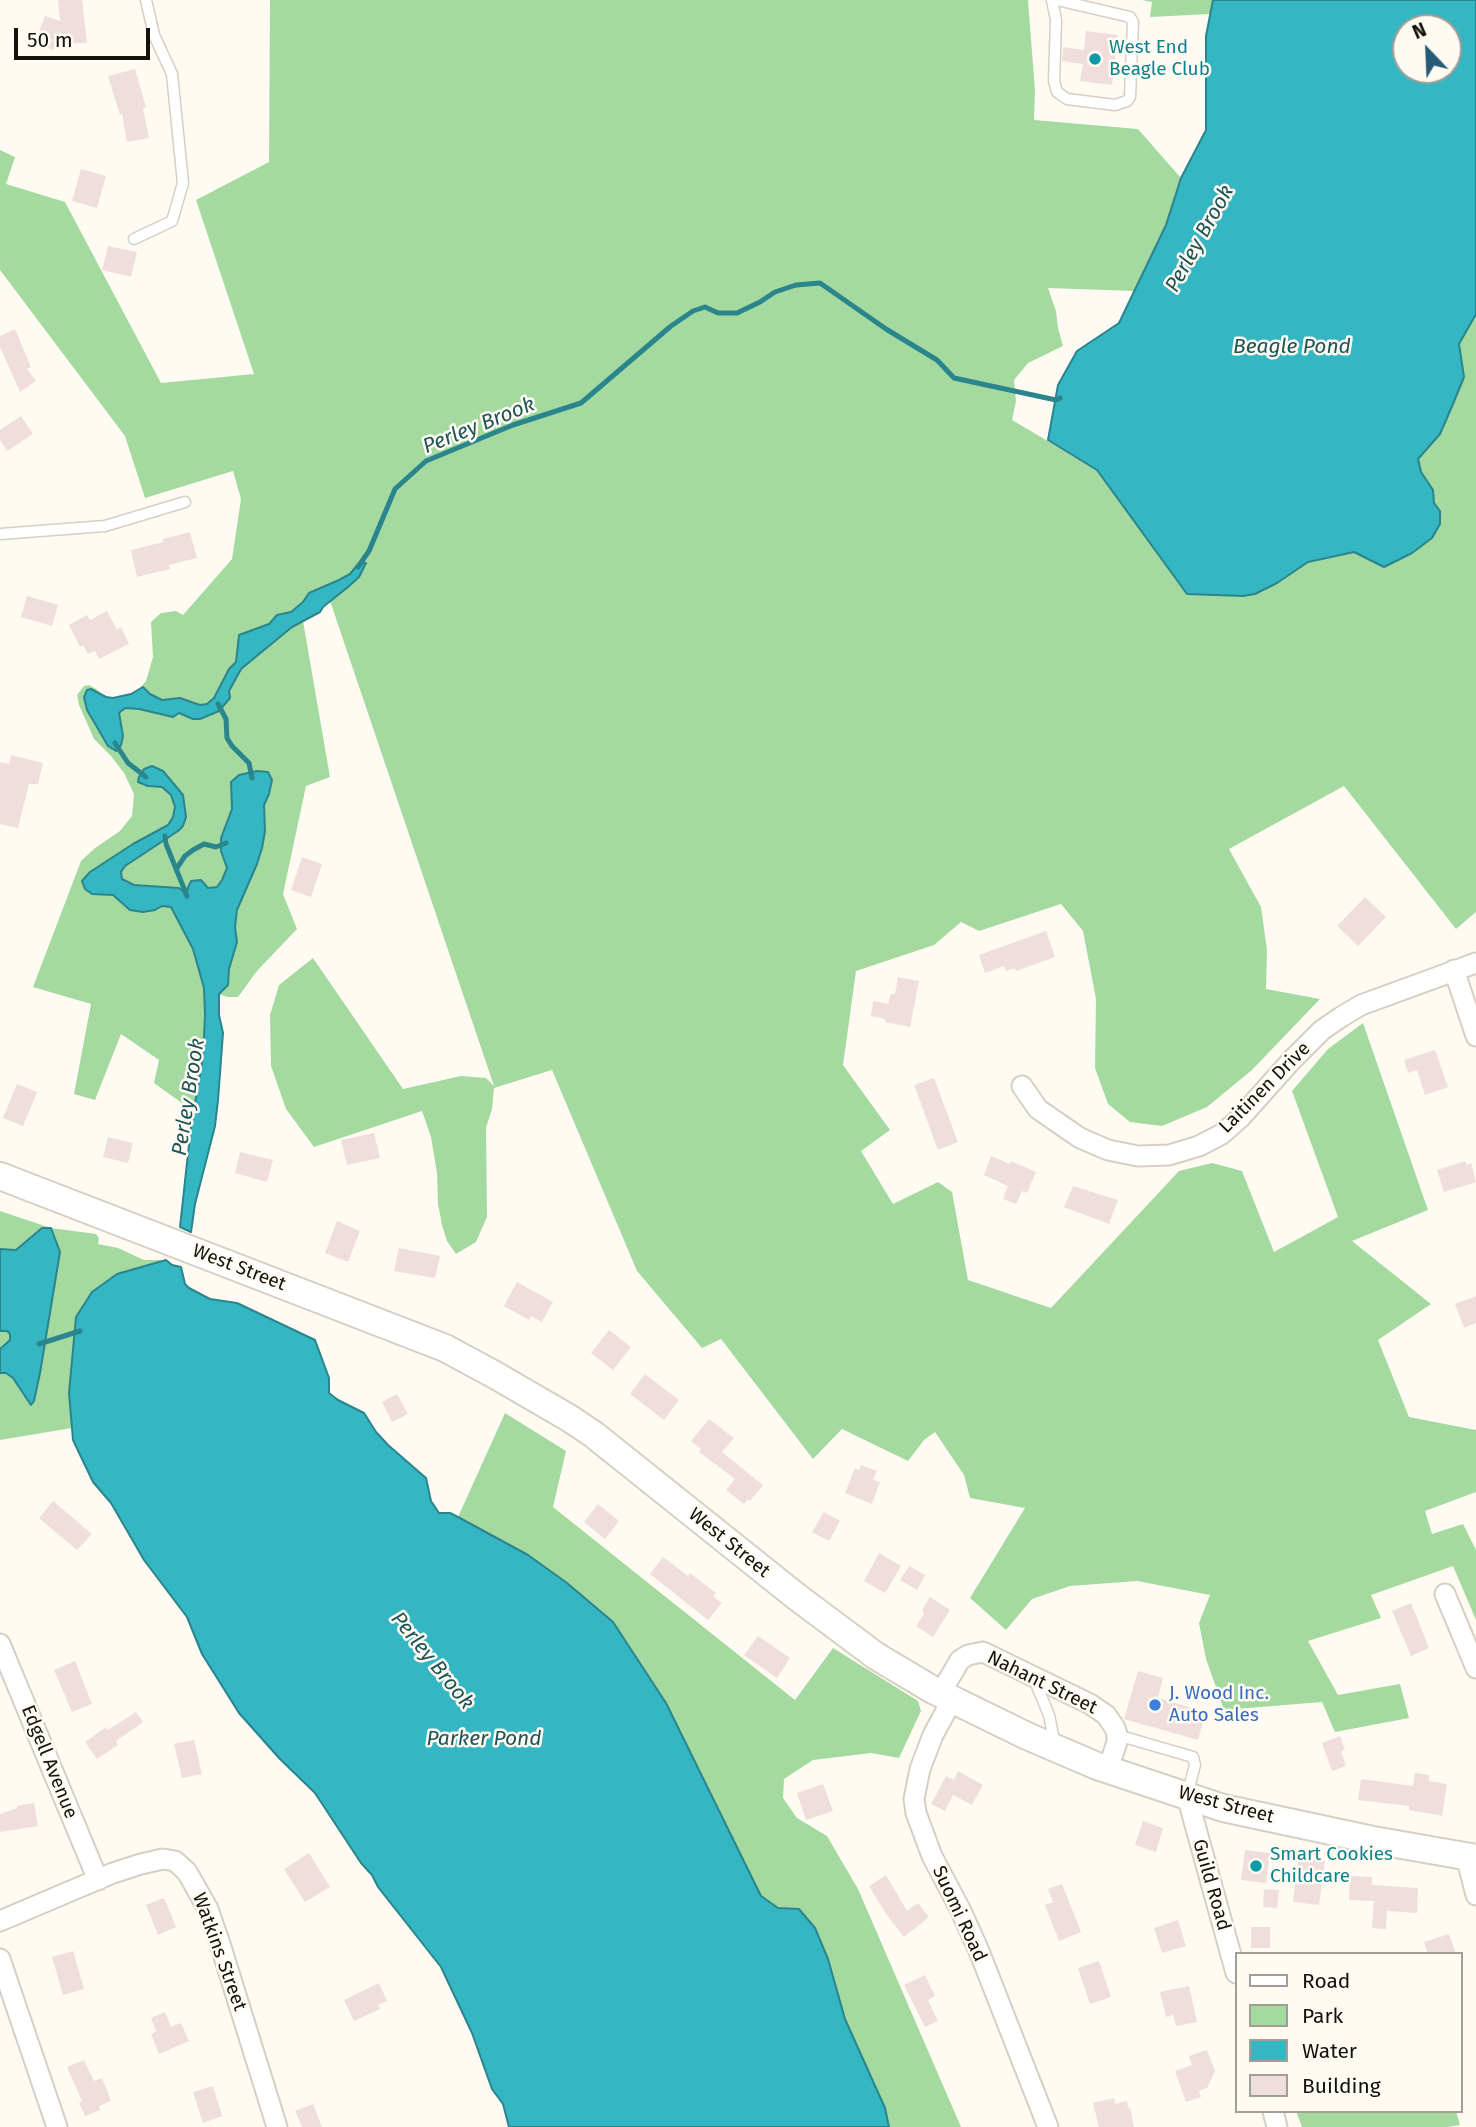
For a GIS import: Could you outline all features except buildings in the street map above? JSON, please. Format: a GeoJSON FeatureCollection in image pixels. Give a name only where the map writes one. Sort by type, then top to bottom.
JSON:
{"type":"FeatureCollection","features":[{"type":"Feature","properties":{"kind":"main road","name":"West Street"},"geometry":{"type":"LineString","coordinates":[[0,1175],[445,1349],[519,1388],[593,1434],[748,1559],[849,1636],[905,1674],[946,1697],[1056,1749],[1223,1808],[1373,1840],[1471,1857]]}},
{"type":"Feature","properties":{"kind":"street","name":"Laitinen Drive"},"geometry":{"type":"LineString","coordinates":[[1021,1086],[1038,1109],[1080,1138],[1108,1150],[1138,1156],[1169,1155],[1199,1146],[1222,1134],[1322,1030],[1341,1017],[1361,1005],[1476,963]]}},
{"type":"Feature","properties":{"kind":"street"},"geometry":{"type":"LineString","coordinates":[[1454,970],[1476,1036]]}},
{"type":"Feature","properties":{"kind":"street"},"geometry":{"type":"LineString","coordinates":[[1445,1594],[1476,1668]]}},
{"type":"Feature","properties":{"kind":"street","name":"Edgell Avenue"},"geometry":{"type":"LineString","coordinates":[[0,1644],[98,1880]]}},
{"type":"Feature","properties":{"kind":"street","name":"Nahant Street"},"geometry":{"type":"LineString","coordinates":[[946,1697],[960,1660],[979,1652],[1090,1704],[1106,1715],[1117,1735]]}},
{"type":"Feature","properties":{"kind":"street","name":"Suomi Road"},"geometry":{"type":"LineString","coordinates":[[946,1697],[920,1769],[914,1799],[916,1812],[932,1856],[979,1951],[1048,2127]]}},
{"type":"Feature","properties":{"kind":"street"},"geometry":{"type":"LineString","coordinates":[[1108,1769],[1117,1735]]}},
{"type":"Feature","properties":{"kind":"street","name":"Guild Road"},"geometry":{"type":"LineString","coordinates":[[1187,1796],[1234,1966]]}},
{"type":"Feature","properties":{"kind":"street"},"geometry":{"type":"LineString","coordinates":[[1471,1857],[1476,1895]]}},
{"type":"Feature","properties":{"kind":"street","name":"Watkins Street"},"geometry":{"type":"LineString","coordinates":[[0,1921],[141,1864],[163,1859],[175,1861],[187,1872],[208,1909],[277,2127]]}},
{"type":"Feature","properties":{"kind":"street"},"geometry":{"type":"LineString","coordinates":[[0,1959],[57,2127]]}},
{"type":"Feature","properties":{"kind":"lane"},"geometry":{"type":"LineString","coordinates":[[134,239],[172,221],[183,183],[172,74],[154,35],[146,0]]}},
{"type":"Feature","properties":{"kind":"lane"},"geometry":{"type":"LineString","coordinates":[[1055,0],[1130,17],[1133,22],[1130,97],[1127,101],[1115,105],[1067,99],[1056,92],[1055,0]]}},
{"type":"Feature","properties":{"kind":"lane"},"geometry":{"type":"LineString","coordinates":[[0,534],[105,526],[185,502]]}},
{"type":"Feature","properties":{"kind":"lane"},"geometry":{"type":"LineString","coordinates":[[1034,1678],[1049,1715],[1056,1749]]}},
{"type":"Feature","properties":{"kind":"lane"},"geometry":{"type":"LineString","coordinates":[[1117,1735],[1193,1757],[1195,1765],[1187,1796]]}},
{"type":"Feature","properties":{"kind":"green space"},"geometry":{"type":"Polygon","coordinates":[[[270,0],[1028,0],[1035,91],[1034,120],[1138,129],[1181,178],[1166,225],[1134,291],[1048,288],[1063,346],[1028,363],[1014,380],[1016,401],[1012,420],[1097,470],[1187,594],[1255,594],[1308,562],[1354,551],[1384,567],[1434,503],[1433,490],[1421,472],[1418,459],[1440,434],[1464,377],[1459,344],[1476,314],[1476,912],[1456,929],[1344,786],[1229,849],[1261,907],[1267,950],[1266,989],[1320,999],[1252,1070],[1207,1107],[1162,1126],[1130,1122],[1108,1104],[1095,1068],[1096,999],[1083,931],[1061,904],[979,931],[961,922],[934,945],[856,971],[843,1065],[890,1130],[861,1151],[893,1204],[938,1182],[952,1192],[968,1280],[1051,1308],[1179,1171],[1212,1163],[1242,1171],[1274,1252],[1338,1217],[1292,1091],[1328,1049],[1363,1023],[1428,1210],[1352,1241],[1431,1304],[1378,1340],[1409,1417],[1476,1430],[1476,1492],[1425,1511],[1432,1534],[1463,1524],[1476,1550],[1476,1620],[1453,1566],[1371,1595],[1381,1618],[1308,1641],[1338,1695],[1400,1684],[1409,1718],[1335,1732],[1322,1702],[1224,1710],[1206,1659],[1199,1623],[1210,1595],[1137,1581],[1070,1586],[1032,1599],[1006,1630],[970,1598],[1025,1508],[970,1498],[964,1475],[935,1432],[924,1440],[908,1461],[842,1429],[813,1459],[721,1339],[702,1348],[637,1271],[552,1070],[494,1088],[492,1109],[486,1128],[487,1217],[476,1242],[456,1254],[447,1241],[442,1225],[431,1137],[422,1111],[314,1147],[286,1109],[271,1066],[270,1015],[279,985],[313,958],[403,1089],[461,1076],[486,1078],[494,1086],[325,586],[310,593],[291,612],[292,627],[303,621],[330,777],[306,786],[283,894],[297,929],[257,971],[238,997],[227,997],[204,989],[203,1057],[195,1106],[186,1106],[154,1083],[159,1060],[121,1034],[95,1100],[74,1094],[91,1004],[33,987],[81,861],[120,831],[132,816],[134,794],[124,773],[94,739],[77,695],[84,686],[89,685],[106,697],[113,698],[131,694],[141,687],[146,681],[153,657],[151,622],[161,613],[176,611],[183,615],[232,559],[241,499],[233,471],[145,498],[125,436],[0,270],[0,150],[15,157],[6,184],[65,202],[161,383],[254,374],[196,200],[269,162],[270,0]]]}},
{"type":"Feature","properties":{"kind":"green space"},"geometry":{"type":"Polygon","coordinates":[[[1142,0],[1213,0],[1210,14],[1150,17],[1152,2],[1142,0]]]}},
{"type":"Feature","properties":{"kind":"green space"},"geometry":{"type":"Polygon","coordinates":[[[0,1211],[51,1228],[96,1234],[99,1238],[98,1244],[118,1248],[144,1260],[166,1260],[117,1274],[69,1393],[72,1428],[0,1440],[0,1211]]]}},
{"type":"Feature","properties":{"kind":"green space"},"geometry":{"type":"Polygon","coordinates":[[[505,1413],[566,1451],[553,1507],[795,1700],[833,1648],[918,1701],[921,1711],[899,1758],[871,1753],[813,1760],[784,1779],[783,1798],[797,1818],[827,1836],[858,1889],[961,2127],[889,2127],[885,2108],[845,2019],[828,1959],[815,1928],[799,1909],[778,1908],[761,1897],[666,1703],[613,1622],[567,1583],[528,1555],[458,1517],[505,1413]]]}},
{"type":"Feature","properties":{"kind":"green space"},"geometry":{"type":"Polygon","coordinates":[[[1297,2113],[1457,2113],[1460,2125],[1448,2127],[1302,2127],[1297,2113]]]}},
{"type":"Feature","properties":{"kind":"water","name":"Beagle Pond"},"geometry":{"type":"Polygon","coordinates":[[[1213,0],[1476,0],[1476,314],[1459,344],[1464,377],[1440,434],[1418,459],[1421,472],[1433,490],[1434,503],[1440,511],[1440,524],[1432,538],[1412,553],[1384,567],[1354,552],[1308,562],[1255,594],[1187,594],[1097,470],[1048,440],[1058,385],[1077,351],[1119,323],[1166,225],[1181,178],[1206,130],[1206,36],[1213,0]]]}},
{"type":"Feature","properties":{"kind":"water"},"geometry":{"type":"Polygon","coordinates":[[[359,563],[366,563],[359,577],[348,587],[320,612],[292,627],[241,669],[229,691],[230,698],[219,711],[193,719],[179,713],[173,717],[125,708],[119,713],[123,736],[121,745],[116,751],[108,746],[87,710],[84,697],[87,690],[91,689],[113,698],[131,694],[143,687],[162,700],[180,698],[200,705],[207,704],[214,698],[229,669],[236,662],[239,635],[269,624],[277,615],[291,612],[309,593],[350,574],[359,563]]]}},
{"type":"Feature","properties":{"kind":"water"},"geometry":{"type":"Polygon","coordinates":[[[152,766],[163,771],[183,795],[186,817],[178,831],[125,866],[121,872],[122,879],[134,885],[179,888],[183,891],[187,890],[191,881],[201,880],[208,888],[217,887],[222,880],[227,868],[221,851],[221,838],[232,809],[231,782],[239,775],[257,771],[268,772],[272,780],[264,805],[265,831],[262,848],[237,910],[237,942],[229,969],[228,985],[219,994],[219,1015],[223,1033],[215,1126],[195,1204],[191,1232],[180,1227],[191,1126],[203,1057],[205,1015],[204,988],[193,949],[171,907],[162,906],[143,912],[130,910],[113,895],[92,894],[85,889],[82,881],[90,872],[133,844],[168,825],[173,817],[175,807],[171,795],[162,787],[138,782],[144,769],[152,766]]]}},
{"type":"Feature","properties":{"kind":"water"},"geometry":{"type":"Polygon","coordinates":[[[42,1228],[51,1228],[60,1252],[40,1373],[31,1405],[13,1378],[6,1373],[0,1373],[0,1349],[10,1340],[10,1334],[0,1331],[0,1249],[16,1250],[42,1228]]]}},
{"type":"Feature","properties":{"kind":"water","name":"Parker Pond"},"geometry":{"type":"Polygon","coordinates":[[[166,1260],[181,1267],[185,1284],[189,1288],[210,1299],[237,1303],[315,1340],[329,1378],[329,1393],[364,1413],[388,1445],[426,1478],[431,1501],[439,1513],[450,1513],[528,1555],[567,1583],[613,1622],[666,1703],[761,1896],[778,1908],[799,1909],[815,1928],[828,1959],[845,2019],[885,2108],[889,2127],[509,2127],[503,2104],[492,2089],[472,2033],[441,1967],[378,1887],[315,1793],[239,1713],[202,1654],[187,1617],[144,1560],[111,1503],[93,1482],[73,1440],[69,1393],[76,1317],[92,1292],[117,1274],[166,1260]]]}},
{"type":"Feature","properties":{"kind":"waterway","name":"Perley Brook"},"geometry":{"type":"LineString","coordinates":[[358,567],[369,551],[395,489],[426,461],[513,425],[581,403],[671,326],[693,311],[705,307],[718,313],[737,313],[775,292],[796,285],[820,283],[886,329],[937,360],[954,378],[1056,400],[1060,398]]}},
{"type":"Feature","properties":{"kind":"waterway"},"geometry":{"type":"LineString","coordinates":[[218,704],[226,719],[227,738],[249,763],[252,778]]}},
{"type":"Feature","properties":{"kind":"waterway","name":"Perley Brook"},"geometry":{"type":"LineString","coordinates":[[115,743],[128,763],[146,777]]}},
{"type":"Feature","properties":{"kind":"waterway"},"geometry":{"type":"LineString","coordinates":[[165,836],[187,896]]}},
{"type":"Feature","properties":{"kind":"waterway"},"geometry":{"type":"LineString","coordinates":[[177,868],[185,856],[204,844],[216,847],[226,843]]}},
{"type":"Feature","properties":{"kind":"waterway"},"geometry":{"type":"LineString","coordinates":[[39,1344],[80,1331]]}},
{"type":"Feature","properties":{"kind":"place","name":"West End Beagle Club"},"geometry":{"type":"Point","coordinates":[1095,59]}},
{"type":"Feature","properties":{"kind":"place","name":"J. Wood Inc. Auto Sales"},"geometry":{"type":"Point","coordinates":[1155,1705]}},
{"type":"Feature","properties":{"kind":"place","name":"Smart Cookies Childcare"},"geometry":{"type":"Point","coordinates":[1256,1866]}}]}
